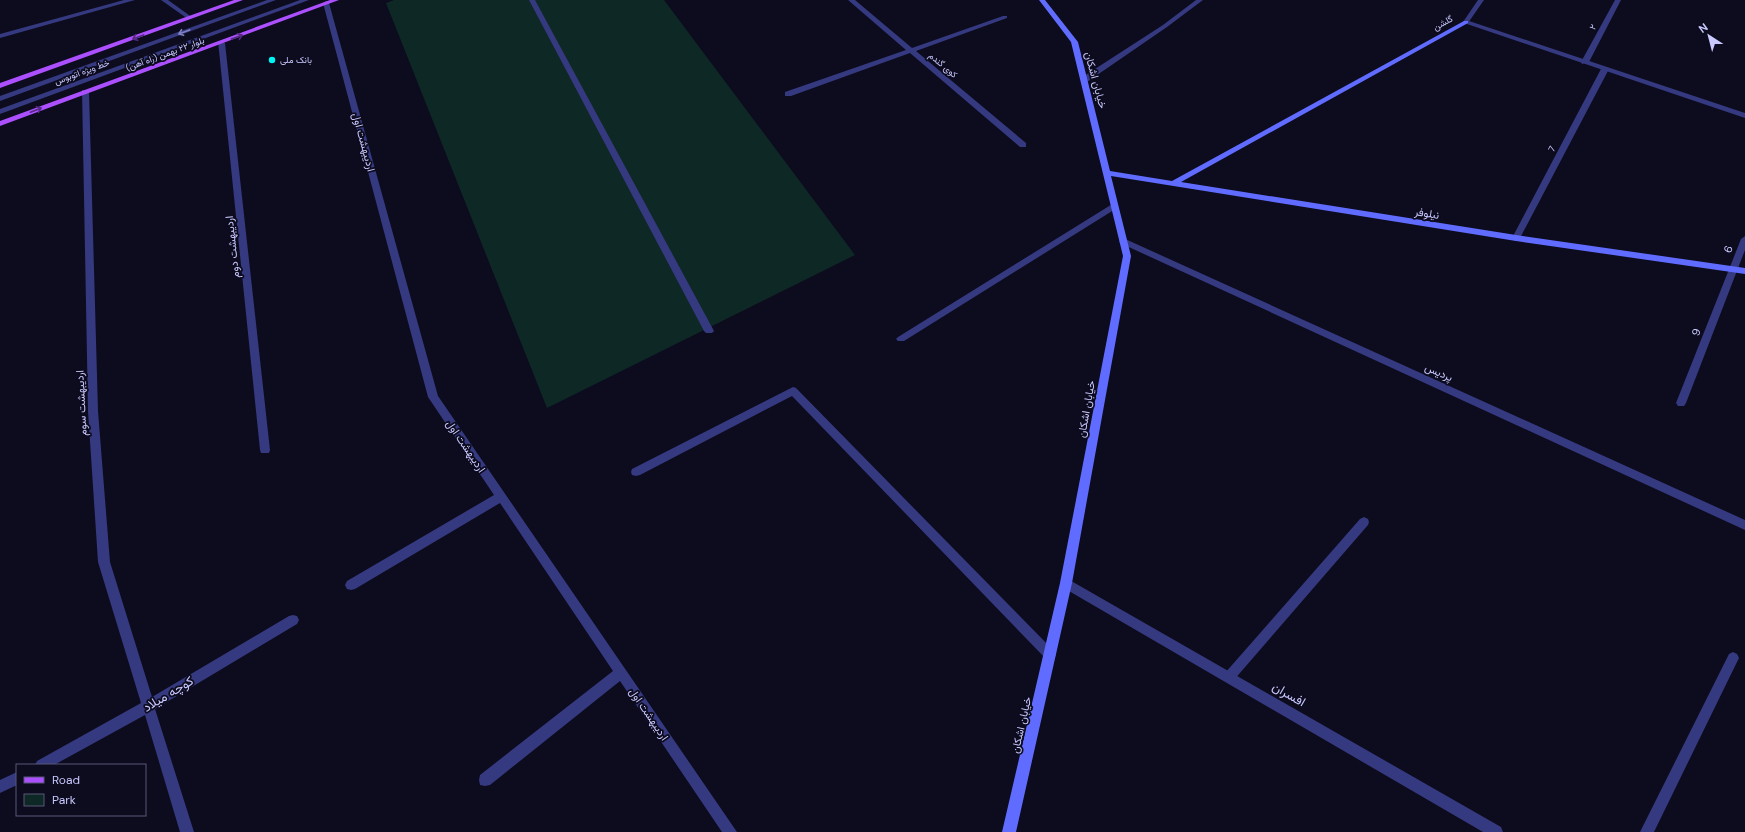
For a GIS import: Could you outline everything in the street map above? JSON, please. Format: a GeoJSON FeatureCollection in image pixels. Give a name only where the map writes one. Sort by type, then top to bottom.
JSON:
{"type":"FeatureCollection","features":[{"type":"Feature","properties":{"kind":"main road"},"geometry":{"type":"LineString","coordinates":[[0,86],[240,0]]}},
{"type":"Feature","properties":{"kind":"main road","name":"بلوار ۲۲ بهمن (راه آهن)"},"geometry":{"type":"LineString","coordinates":[[0,124],[336,0]]}},
{"type":"Feature","properties":{"kind":"street"},"geometry":{"type":"LineString","coordinates":[[0,36],[132,0]]}},
{"type":"Feature","properties":{"kind":"street"},"geometry":{"type":"LineString","coordinates":[[164,0],[190,18]]}},
{"type":"Feature","properties":{"kind":"street","name":"خط ویژه اتوبوس"},"geometry":{"type":"LineString","coordinates":[[0,99],[273,0]]}},
{"type":"Feature","properties":{"kind":"street","name":"خط ویژه اتوبوس"},"geometry":{"type":"LineString","coordinates":[[0,112],[306,0]]}},
{"type":"Feature","properties":{"kind":"street"},"geometry":{"type":"LineString","coordinates":[[532,0],[709,331]]}},
{"type":"Feature","properties":{"kind":"street","name":"کوی گندم"},"geometry":{"type":"LineString","coordinates":[[851,0],[1023,145]]}},
{"type":"Feature","properties":{"kind":"street","name":"خیابان اشکان"},"geometry":{"type":"LineString","coordinates":[[1009,832],[1066,583],[1127,256],[1074,42],[1042,0]]}},
{"type":"Feature","properties":{"kind":"street"},"geometry":{"type":"LineString","coordinates":[[1084,80],[1166,26],[1200,0]]}},
{"type":"Feature","properties":{"kind":"street"},"geometry":{"type":"LineString","coordinates":[[1466,22],[1481,0]]}},
{"type":"Feature","properties":{"kind":"street","name":"۲"},"geometry":{"type":"LineString","coordinates":[[1585,62],[1618,0]]}},
{"type":"Feature","properties":{"kind":"street","name":"اردیبهشت اول"},"geometry":{"type":"LineString","coordinates":[[326,3],[432,397],[730,832]]}},
{"type":"Feature","properties":{"kind":"street"},"geometry":{"type":"LineString","coordinates":[[788,94],[1005,17]]}},
{"type":"Feature","properties":{"kind":"street","name":"گلشن"},"geometry":{"type":"LineString","coordinates":[[1172,184],[1466,22],[1745,116]]}},
{"type":"Feature","properties":{"kind":"street","name":"اردیبهشت دوم"},"geometry":{"type":"LineString","coordinates":[[221,43],[265,450]]}},
{"type":"Feature","properties":{"kind":"street","name":"7"},"geometry":{"type":"LineString","coordinates":[[1516,238],[1605,69]]}},
{"type":"Feature","properties":{"kind":"street","name":"اردیبهشت سوم"},"geometry":{"type":"LineString","coordinates":[[85,92],[92,411],[104,562],[147,707],[187,832]]}},
{"type":"Feature","properties":{"kind":"street","name":"نیلوفر"},"geometry":{"type":"LineString","coordinates":[[1106,173],[1516,238],[1745,271]]}},
{"type":"Feature","properties":{"kind":"street"},"geometry":{"type":"LineString","coordinates":[[900,339],[1114,206]]}},
{"type":"Feature","properties":{"kind":"street","name":"6"},"geometry":{"type":"LineString","coordinates":[[1733,269],[1745,238]]}},
{"type":"Feature","properties":{"kind":"street","name":"پردیس"},"geometry":{"type":"LineString","coordinates":[[1123,241],[1745,525]]}},
{"type":"Feature","properties":{"kind":"street","name":"9"},"geometry":{"type":"LineString","coordinates":[[1681,403],[1733,269]]}},
{"type":"Feature","properties":{"kind":"street"},"geometry":{"type":"LineString","coordinates":[[636,472],[793,391],[1050,655]]}},
{"type":"Feature","properties":{"kind":"street"},"geometry":{"type":"LineString","coordinates":[[351,585],[501,497]]}},
{"type":"Feature","properties":{"kind":"street"},"geometry":{"type":"LineString","coordinates":[[1229,677],[1364,522]]}},
{"type":"Feature","properties":{"kind":"street","name":"افسران"},"geometry":{"type":"LineString","coordinates":[[1066,583],[1496,832]]}},
{"type":"Feature","properties":{"kind":"street","name":"کوچه میلاد"},"geometry":{"type":"LineString","coordinates":[[42,764],[147,707],[293,620]]}},
{"type":"Feature","properties":{"kind":"street"},"geometry":{"type":"LineString","coordinates":[[1647,832],[1733,658]]}},
{"type":"Feature","properties":{"kind":"street"},"geometry":{"type":"LineString","coordinates":[[485,780],[621,673]]}},
{"type":"Feature","properties":{"kind":"street"},"geometry":{"type":"LineString","coordinates":[[0,787],[16,779]]}},
{"type":"Feature","properties":{"kind":"green space"},"geometry":{"type":"Polygon","coordinates":[[[394,0],[664,0],[855,255],[547,408],[386,3],[394,0]]]}},
{"type":"Feature","properties":{"kind":"place","name":"بانک ملی"},"geometry":{"type":"Point","coordinates":[272,60]}}]}
